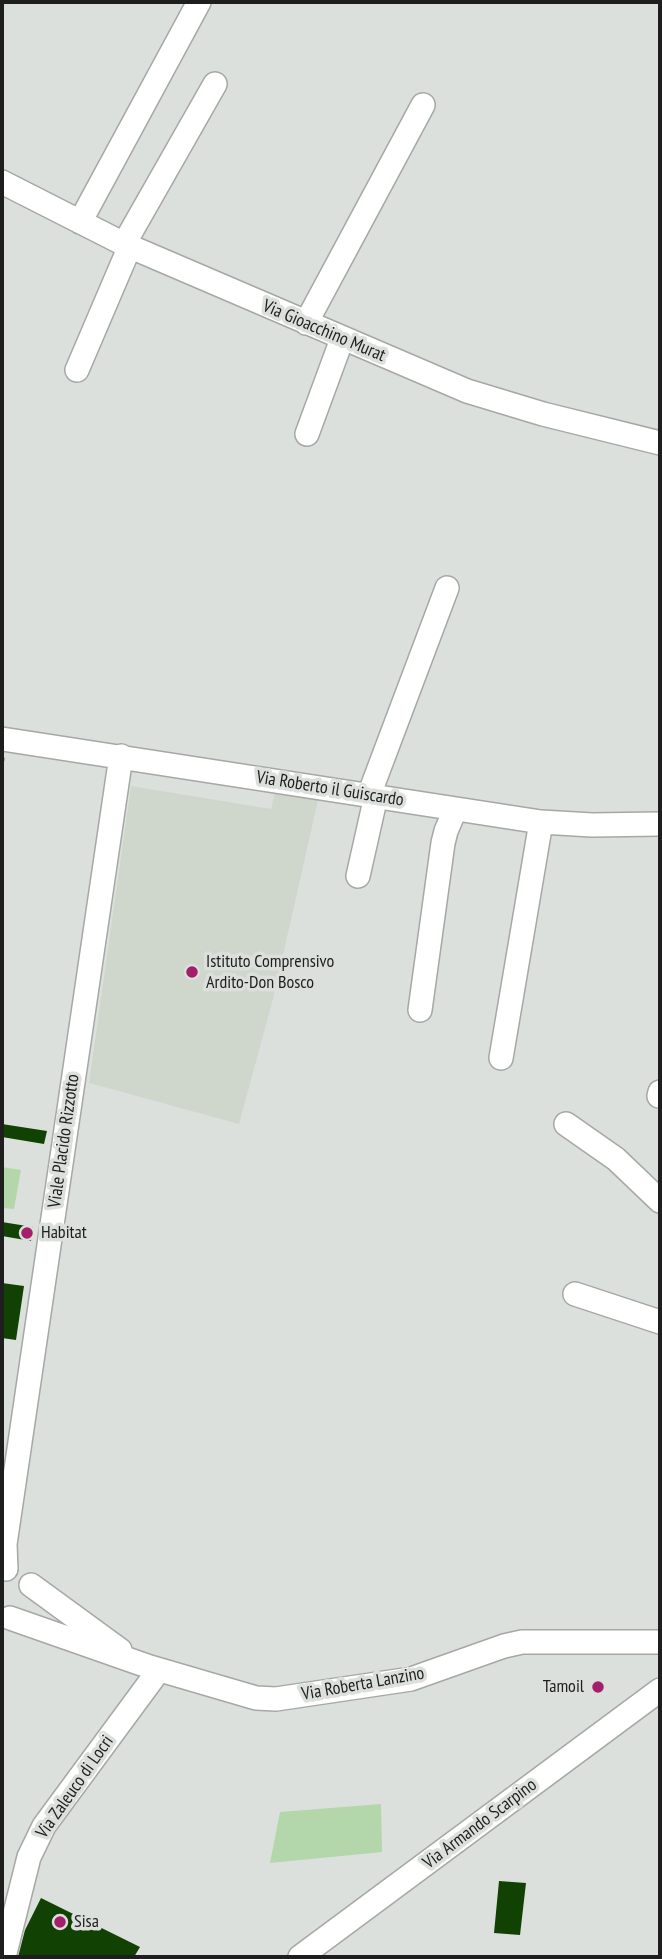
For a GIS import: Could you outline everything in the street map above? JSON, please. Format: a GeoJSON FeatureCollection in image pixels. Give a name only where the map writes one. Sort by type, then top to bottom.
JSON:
{"type":"FeatureCollection","features":[{"type":"Feature","properties":{"kind":"street"},"geometry":{"type":"LineString","coordinates":[[80,222],[199,2]]}},
{"type":"Feature","properties":{"kind":"street"},"geometry":{"type":"LineString","coordinates":[[77,370],[127,245],[215,84]]}},
{"type":"Feature","properties":{"kind":"street"},"geometry":{"type":"LineString","coordinates":[[306,323],[423,105]]}},
{"type":"Feature","properties":{"kind":"street","name":"Via Gioacchino Murat"},"geometry":{"type":"LineString","coordinates":[[2,182],[127,245],[467,391],[543,414],[660,443]]}},
{"type":"Feature","properties":{"kind":"street"},"geometry":{"type":"LineString","coordinates":[[307,434],[342,339]]}},
{"type":"Feature","properties":{"kind":"street"},"geometry":{"type":"LineString","coordinates":[[358,876],[372,796],[447,588]]}},
{"type":"Feature","properties":{"kind":"street","name":"Via Roberto il Guiscardo"},"geometry":{"type":"LineString","coordinates":[[3,748],[121,756],[541,822],[592,825],[660,824]]}},
{"type":"Feature","properties":{"kind":"street","name":"Viale Placido Rizzotto"},"geometry":{"type":"LineString","coordinates":[[4,1569],[5,1544],[32,1354],[121,756]]}},
{"type":"Feature","properties":{"kind":"street"},"geometry":{"type":"LineString","coordinates":[[420,1010],[443,843],[456,810]]}},
{"type":"Feature","properties":{"kind":"street"},"geometry":{"type":"LineString","coordinates":[[500,1058],[541,822]]}},
{"type":"Feature","properties":{"kind":"street"},"geometry":{"type":"LineString","coordinates":[[566,1124],[616,1160],[660,1201]]}},
{"type":"Feature","properties":{"kind":"street"},"geometry":{"type":"LineString","coordinates":[[575,1294],[660,1322]]}},
{"type":"Feature","properties":{"kind":"street","name":"Via Roberta Lanzino"},"geometry":{"type":"LineString","coordinates":[[4,1569],[21,1572],[31,1585],[112,1645],[155,1669]]}},
{"type":"Feature","properties":{"kind":"street"},"geometry":{"type":"LineString","coordinates":[[6,1618],[17,1617],[29,1607],[33,1592],[31,1585]]}},
{"type":"Feature","properties":{"kind":"street","name":"Via Roberta Lanzino"},"geometry":{"type":"LineString","coordinates":[[6,1618],[155,1669],[256,1698],[276,1699],[411,1679],[522,1642],[660,1642]]}},
{"type":"Feature","properties":{"kind":"street","name":"Via Zaleuco di Locri"},"geometry":{"type":"LineString","coordinates":[[4,1957],[29,1857],[44,1826],[155,1669]]}},
{"type":"Feature","properties":{"kind":"street","name":"Via Armando Scarpino"},"geometry":{"type":"LineString","coordinates":[[300,1957],[660,1690]]}},
{"type":"Feature","properties":{"kind":"street","name":"Via Armando Scarpino"},"geometry":{"type":"LineString","coordinates":[[324,1957],[660,1707]]}},
{"type":"Feature","properties":{"kind":"path"},"geometry":{"type":"LineString","coordinates":[[2,768],[3,748]]}},
{"type":"Feature","properties":{"kind":"shaded area","name":"Istituto Comprensivo Ardito-Don Bosco"},"geometry":{"type":"Polygon","coordinates":[[[131,786],[271,809],[276,789],[319,796],[273,999],[239,1124],[89,1083],[131,786]]]}},
{"type":"Feature","properties":{"kind":"green space"},"geometry":{"type":"Polygon","coordinates":[[[2,1167],[21,1170],[14,1209],[2,1208],[2,1167]]]}},
{"type":"Feature","properties":{"kind":"green space"},"geometry":{"type":"Polygon","coordinates":[[[381,1804],[382,1852],[270,1863],[280,1812],[381,1804]]]}},
{"type":"Feature","properties":{"kind":"building"},"geometry":{"type":"Polygon","coordinates":[[[2,1124],[47,1131],[44,1144],[2,1137],[2,1124]]]}},
{"type":"Feature","properties":{"kind":"building"},"geometry":{"type":"Polygon","coordinates":[[[2,1222],[33,1227],[31,1241],[2,1236],[2,1222]]]}},
{"type":"Feature","properties":{"kind":"building"},"geometry":{"type":"Polygon","coordinates":[[[2,1283],[24,1286],[16,1340],[2,1338],[2,1283]]]}},
{"type":"Feature","properties":{"kind":"building"},"geometry":{"type":"Polygon","coordinates":[[[499,1881],[526,1883],[520,1935],[494,1933],[499,1881]]]}},
{"type":"Feature","properties":{"kind":"building","name":"Sisa"},"geometry":{"type":"Polygon","coordinates":[[[41,1898],[140,1947],[134,1957],[18,1957],[25,1930],[41,1898]]]}},
{"type":"Feature","properties":{"kind":"place","name":"Istituto Comprensivo Ardito-Don Bosco"},"geometry":{"type":"Point","coordinates":[192,972]}},
{"type":"Feature","properties":{"kind":"place","name":"Habitat"},"geometry":{"type":"Point","coordinates":[27,1233]}},
{"type":"Feature","properties":{"kind":"place","name":"Tamoil"},"geometry":{"type":"Point","coordinates":[598,1687]}},
{"type":"Feature","properties":{"kind":"place","name":"Sisa"},"geometry":{"type":"Point","coordinates":[60,1922]}}]}
